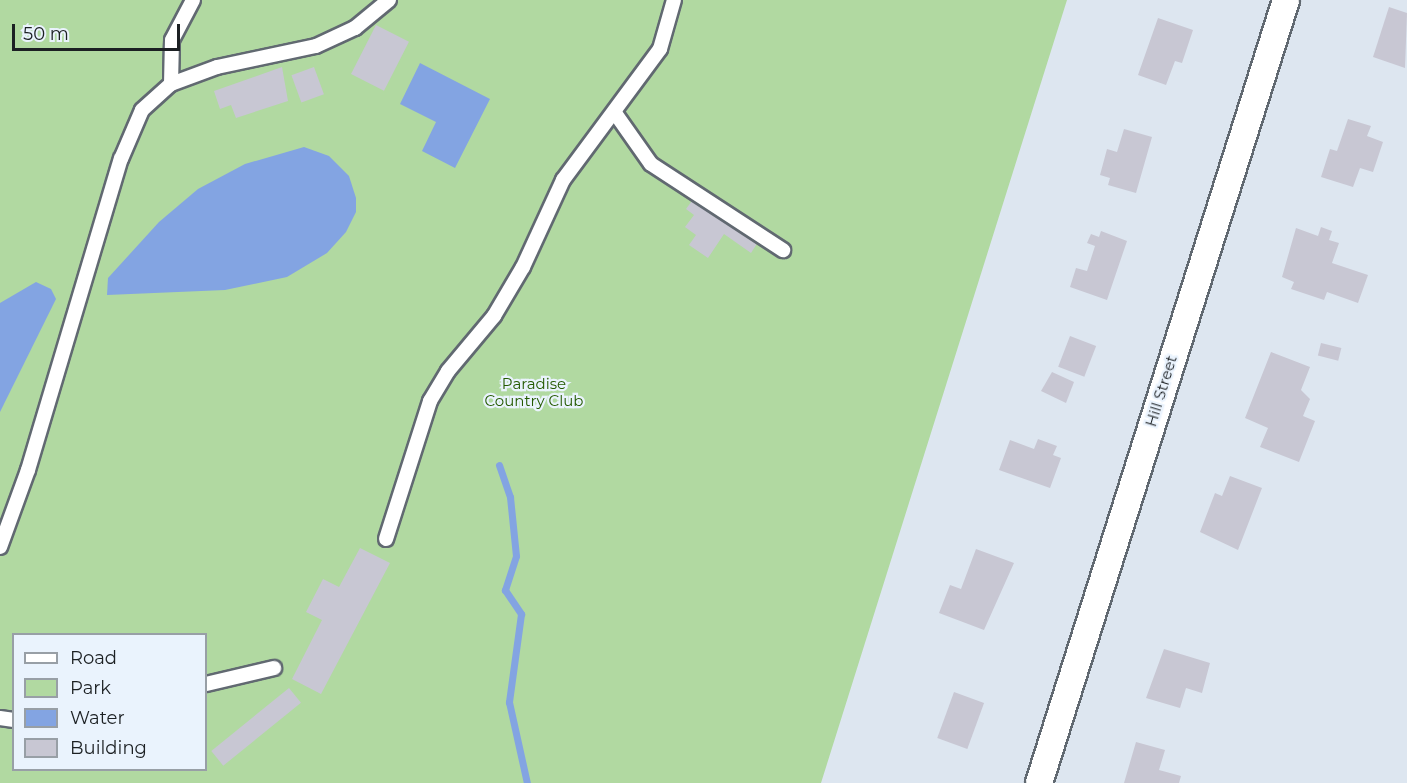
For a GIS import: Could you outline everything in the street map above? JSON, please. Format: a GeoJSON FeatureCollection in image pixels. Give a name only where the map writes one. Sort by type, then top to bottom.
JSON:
{"type":"FeatureCollection","features":[{"type":"Feature","properties":{"kind":"street","name":"Hill Street"},"geometry":{"type":"LineString","coordinates":[[1039,783],[1286,0]]}},
{"type":"Feature","properties":{"kind":"lane"},"geometry":{"type":"LineString","coordinates":[[171,84],[172,40],[193,0]]}},
{"type":"Feature","properties":{"kind":"lane"},"geometry":{"type":"LineString","coordinates":[[0,547],[28,470],[130,130],[156,94],[171,84],[217,67],[316,46],[355,28],[389,0]]}},
{"type":"Feature","properties":{"kind":"lane"},"geometry":{"type":"LineString","coordinates":[[386,539],[430,401],[448,371],[494,316],[523,267],[563,180],[615,113],[660,49],[674,0]]}},
{"type":"Feature","properties":{"kind":"lane"},"geometry":{"type":"LineString","coordinates":[[615,113],[651,164],[783,250]]}},
{"type":"Feature","properties":{"kind":"lane"},"geometry":{"type":"LineString","coordinates":[[207,684],[274,668]]}},
{"type":"Feature","properties":{"kind":"green space","name":"Paradise Country Club"},"geometry":{"type":"Polygon","coordinates":[[[0,0],[1067,0],[821,783],[0,783],[0,0]]]}},
{"type":"Feature","properties":{"kind":"water"},"geometry":{"type":"Polygon","coordinates":[[[420,63],[490,99],[455,168],[422,151],[436,122],[400,104],[420,63]]]}},
{"type":"Feature","properties":{"kind":"water"},"geometry":{"type":"Polygon","coordinates":[[[304,147],[329,156],[349,176],[356,198],[356,212],[346,232],[327,253],[287,277],[225,290],[107,295],[108,278],[159,222],[198,189],[245,164],[304,147]]]}},
{"type":"Feature","properties":{"kind":"water"},"geometry":{"type":"Polygon","coordinates":[[[36,282],[51,289],[56,299],[0,412],[0,303],[36,282]]]}},
{"type":"Feature","properties":{"kind":"building"},"geometry":{"type":"Polygon","coordinates":[[[1389,7],[1407,13],[1405,68],[1373,57],[1389,7]]]}},
{"type":"Feature","properties":{"kind":"building"},"geometry":{"type":"Polygon","coordinates":[[[1158,18],[1193,30],[1182,63],[1175,61],[1166,85],[1138,75],[1158,18]]]}},
{"type":"Feature","properties":{"kind":"building"},"geometry":{"type":"Polygon","coordinates":[[[376,25],[409,42],[384,91],[351,74],[376,25]]]}},
{"type":"Feature","properties":{"kind":"building"},"geometry":{"type":"Polygon","coordinates":[[[282,67],[288,101],[236,118],[231,105],[220,109],[214,91],[282,67]]]}},
{"type":"Feature","properties":{"kind":"building"},"geometry":{"type":"Polygon","coordinates":[[[314,67],[324,94],[301,102],[291,75],[314,67]]]}},
{"type":"Feature","properties":{"kind":"building"},"geometry":{"type":"Polygon","coordinates":[[[1348,119],[1371,126],[1367,136],[1383,142],[1373,172],[1360,168],[1353,187],[1321,177],[1330,149],[1337,151],[1348,119]]]}},
{"type":"Feature","properties":{"kind":"building"},"geometry":{"type":"Polygon","coordinates":[[[1124,129],[1152,137],[1136,193],[1108,185],[1110,178],[1100,175],[1107,149],[1117,152],[1124,129]]]}},
{"type":"Feature","properties":{"kind":"building"},"geometry":{"type":"Polygon","coordinates":[[[694,198],[758,242],[751,253],[724,234],[708,258],[689,245],[696,235],[685,227],[694,215],[686,209],[694,198]]]}},
{"type":"Feature","properties":{"kind":"building"},"geometry":{"type":"Polygon","coordinates":[[[1321,227],[1332,231],[1329,240],[1339,243],[1332,263],[1368,275],[1358,303],[1327,292],[1324,300],[1291,289],[1294,282],[1282,277],[1296,228],[1318,236],[1321,227]]]}},
{"type":"Feature","properties":{"kind":"building"},"geometry":{"type":"Polygon","coordinates":[[[1101,231],[1127,241],[1107,300],[1070,287],[1076,268],[1087,271],[1095,246],[1087,243],[1091,234],[1099,237],[1101,231]]]}},
{"type":"Feature","properties":{"kind":"building"},"geometry":{"type":"Polygon","coordinates":[[[1070,336],[1096,346],[1084,377],[1058,367],[1070,336]]]}},
{"type":"Feature","properties":{"kind":"building"},"geometry":{"type":"Polygon","coordinates":[[[1321,343],[1341,348],[1338,361],[1318,356],[1321,343]]]}},
{"type":"Feature","properties":{"kind":"building"},"geometry":{"type":"Polygon","coordinates":[[[1271,352],[1310,367],[1301,390],[1310,399],[1303,416],[1315,421],[1299,462],[1260,447],[1268,428],[1245,418],[1271,352]]]}},
{"type":"Feature","properties":{"kind":"building"},"geometry":{"type":"Polygon","coordinates":[[[1052,372],[1074,382],[1066,403],[1041,391],[1052,372]]]}},
{"type":"Feature","properties":{"kind":"building"},"geometry":{"type":"Polygon","coordinates":[[[1038,439],[1057,446],[1053,455],[1061,458],[1050,488],[999,470],[1010,440],[1034,449],[1038,439]]]}},
{"type":"Feature","properties":{"kind":"building"},"geometry":{"type":"Polygon","coordinates":[[[1230,476],[1262,488],[1238,550],[1200,532],[1215,493],[1222,496],[1230,476]]]}},
{"type":"Feature","properties":{"kind":"building"},"geometry":{"type":"Polygon","coordinates":[[[360,548],[390,563],[321,694],[292,679],[322,620],[306,612],[323,579],[339,587],[360,548]]]}},
{"type":"Feature","properties":{"kind":"building"},"geometry":{"type":"Polygon","coordinates":[[[976,549],[1014,563],[984,630],[939,613],[950,585],[961,589],[976,549]]]}},
{"type":"Feature","properties":{"kind":"building"},"geometry":{"type":"Polygon","coordinates":[[[1164,649],[1210,663],[1202,693],[1186,688],[1180,708],[1146,698],[1164,649]]]}},
{"type":"Feature","properties":{"kind":"building"},"geometry":{"type":"Polygon","coordinates":[[[289,688],[301,703],[223,766],[211,751],[289,688]]]}},
{"type":"Feature","properties":{"kind":"building"},"geometry":{"type":"Polygon","coordinates":[[[954,692],[984,703],[967,749],[937,738],[954,692]]]}},
{"type":"Feature","properties":{"kind":"building"},"geometry":{"type":"Polygon","coordinates":[[[1136,742],[1165,750],[1159,770],[1181,776],[1179,783],[1124,783],[1136,742]]]}},
{"type":"Feature","properties":{"kind":"waterway"},"geometry":{"type":"LineString","coordinates":[[499,465],[510,497],[516,556],[505,590],[521,614],[509,702],[527,783]]}}]}
